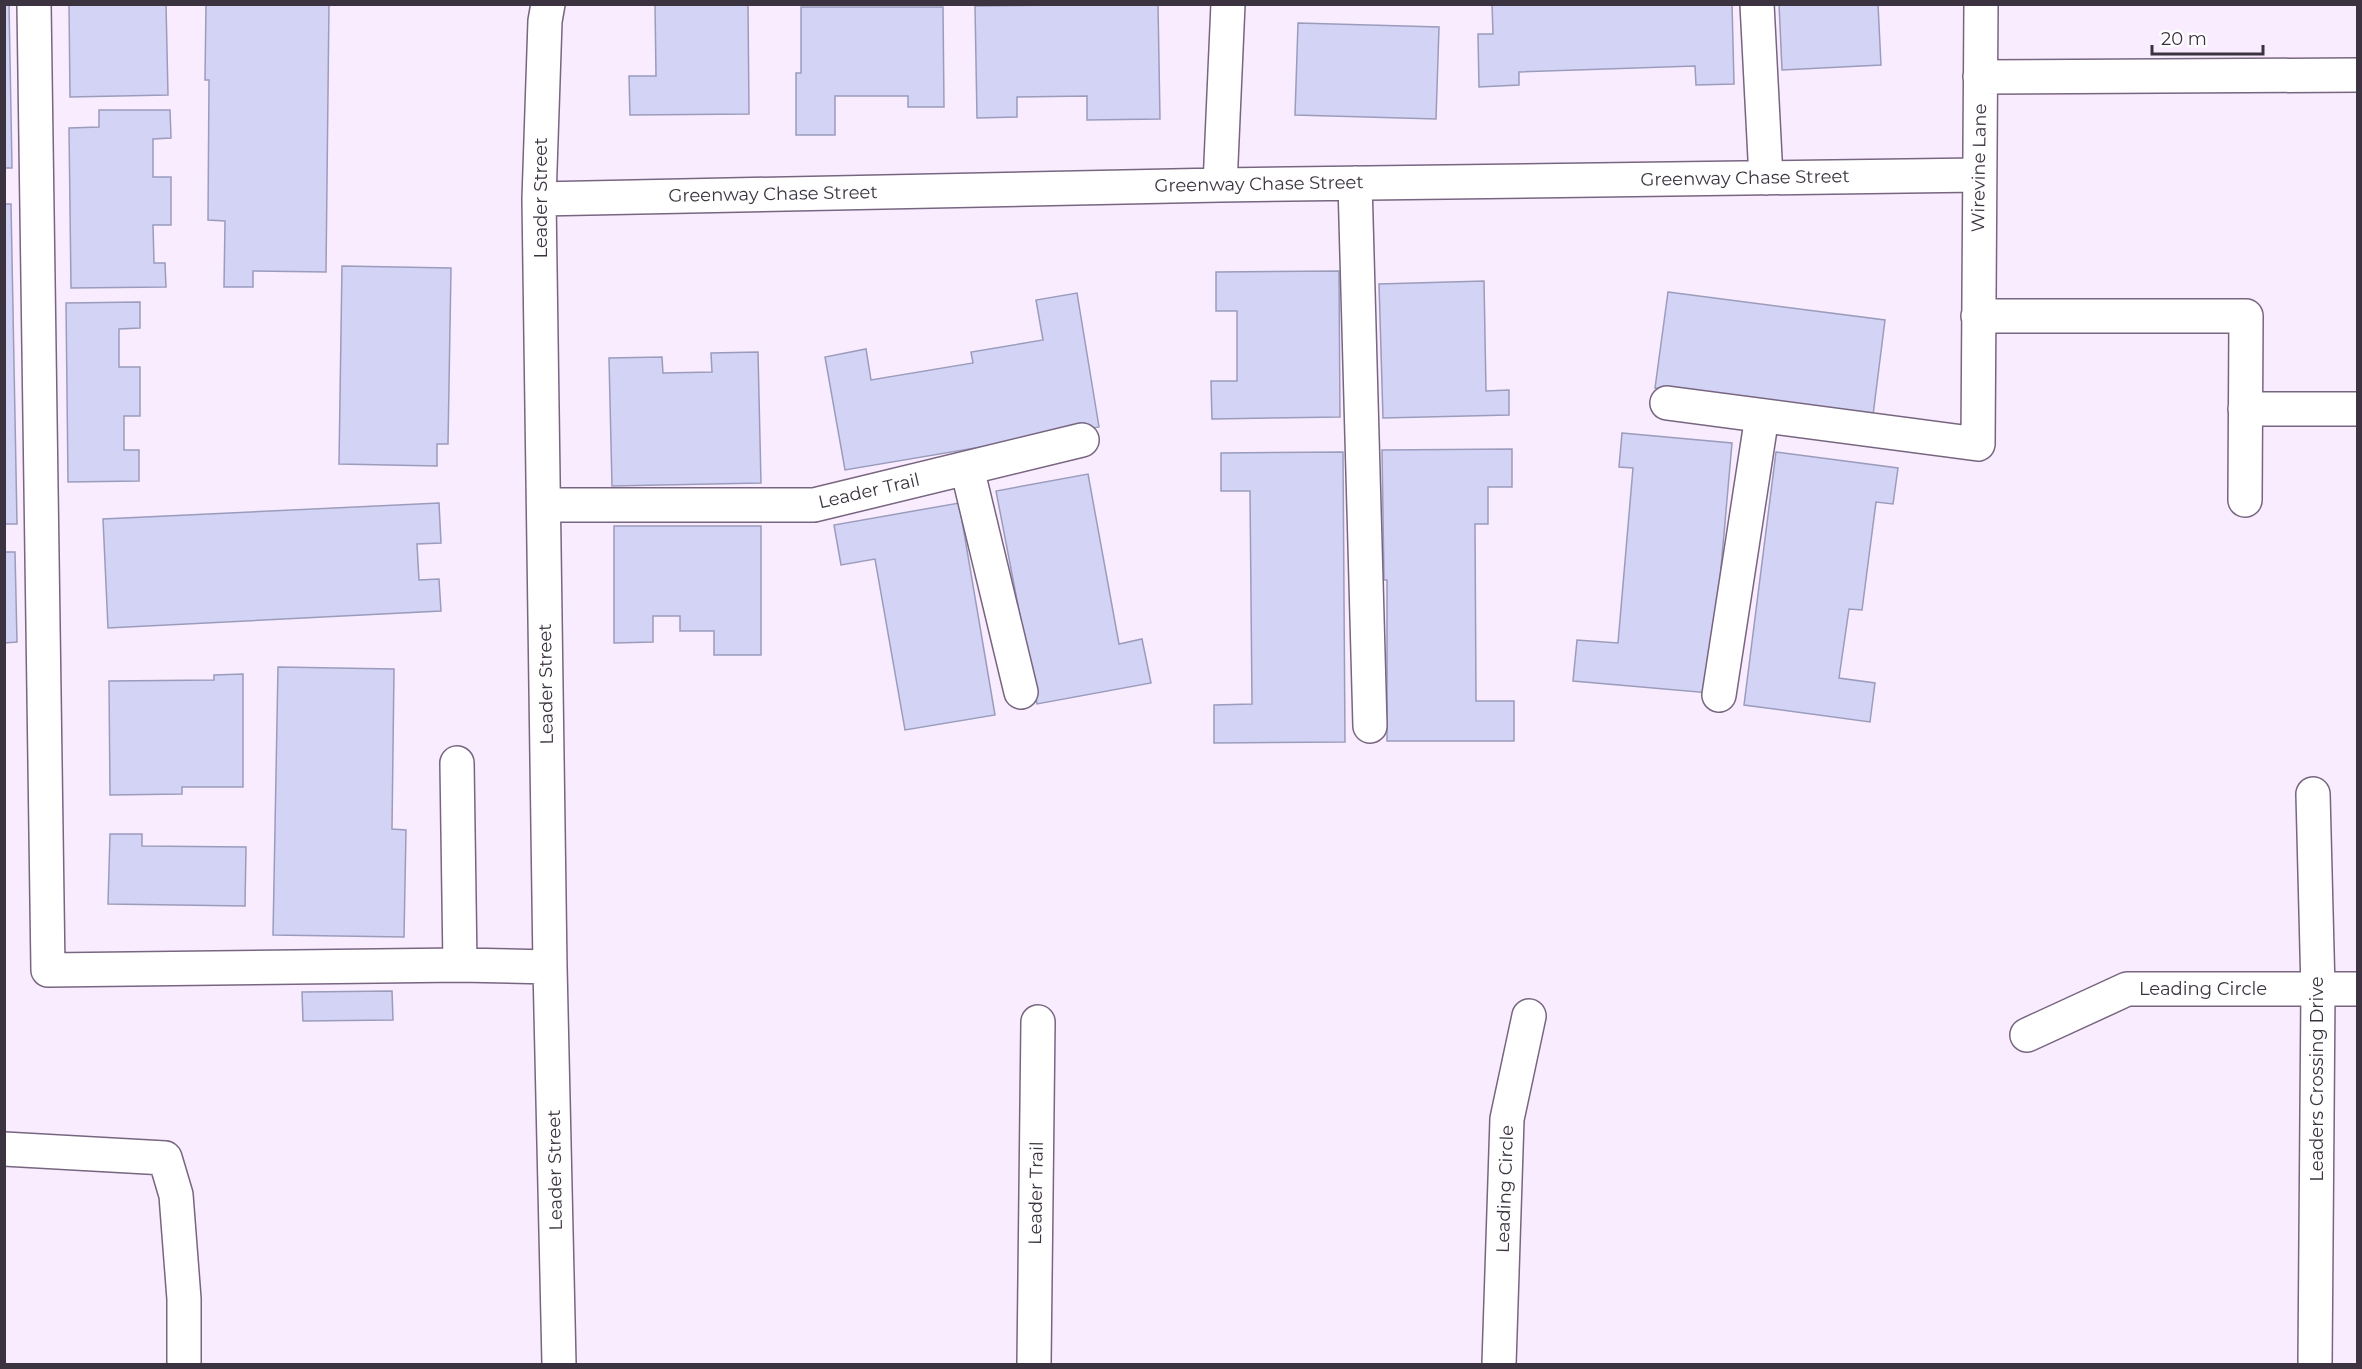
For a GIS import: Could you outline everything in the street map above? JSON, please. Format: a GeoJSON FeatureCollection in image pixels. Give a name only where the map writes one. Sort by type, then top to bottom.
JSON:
{"type":"FeatureCollection","features":[{"type":"Feature","properties":{"kind":"street"},"geometry":{"type":"LineString","coordinates":[[34,4],[48,970],[460,965],[550,967]]}},
{"type":"Feature","properties":{"kind":"street","name":"Leader Street"},"geometry":{"type":"LineString","coordinates":[[548,4],[545,21],[539,199],[550,967],[559,1365]]}},
{"type":"Feature","properties":{"kind":"street"},"geometry":{"type":"LineString","coordinates":[[1220,184],[1227,4]]}},
{"type":"Feature","properties":{"kind":"street"},"geometry":{"type":"LineString","coordinates":[[1757,4],[1766,178]]}},
{"type":"Feature","properties":{"kind":"street","name":"Wirevine Lane"},"geometry":{"type":"LineString","coordinates":[[1762,416],[1978,444],[1981,4]]}},
{"type":"Feature","properties":{"kind":"street"},"geometry":{"type":"LineString","coordinates":[[1980,77],[2358,75]]}},
{"type":"Feature","properties":{"kind":"street","name":"Greenway Chase Street"},"geometry":{"type":"LineString","coordinates":[[539,199],[1220,184],[1979,175]]}},
{"type":"Feature","properties":{"kind":"street"},"geometry":{"type":"LineString","coordinates":[[1355,183],[1370,726]]}},
{"type":"Feature","properties":{"kind":"street"},"geometry":{"type":"LineString","coordinates":[[1978,323],[2247,316],[2245,500]]}},
{"type":"Feature","properties":{"kind":"street"},"geometry":{"type":"LineString","coordinates":[[1667,403],[1762,416],[1719,694]]}},
{"type":"Feature","properties":{"kind":"street"},"geometry":{"type":"LineString","coordinates":[[2245,409],[2358,409]]}},
{"type":"Feature","properties":{"kind":"street","name":"Leader Trail"},"geometry":{"type":"LineString","coordinates":[[544,505],[814,505],[1082,440]]}},
{"type":"Feature","properties":{"kind":"street"},"geometry":{"type":"LineString","coordinates":[[967,468],[1021,692]]}},
{"type":"Feature","properties":{"kind":"street"},"geometry":{"type":"LineString","coordinates":[[457,763],[460,965]]}},
{"type":"Feature","properties":{"kind":"street","name":"Leaders Crossing Drive"},"geometry":{"type":"LineString","coordinates":[[2313,794],[2318,990],[2315,1365]]}},
{"type":"Feature","properties":{"kind":"street","name":"Leading Circle"},"geometry":{"type":"LineString","coordinates":[[2027,1035],[2127,989],[2318,990],[2358,988]]}},
{"type":"Feature","properties":{"kind":"street","name":"Leading Circle"},"geometry":{"type":"LineString","coordinates":[[1499,1365],[1507,1119],[1529,1016]]}},
{"type":"Feature","properties":{"kind":"street","name":"Leader Trail"},"geometry":{"type":"LineString","coordinates":[[1034,1365],[1038,1022]]}},
{"type":"Feature","properties":{"kind":"street"},"geometry":{"type":"LineString","coordinates":[[16,1150],[165,1158],[176,1196],[184,1299],[184,1365]]}},
{"type":"Feature","properties":{"kind":"building"},"geometry":{"type":"Polygon","coordinates":[[[4,4],[9,4],[12,168],[4,168],[4,4]]]}},
{"type":"Feature","properties":{"kind":"building"},"geometry":{"type":"Polygon","coordinates":[[[69,4],[166,4],[168,95],[70,97],[69,4]]]}},
{"type":"Feature","properties":{"kind":"building"},"geometry":{"type":"Polygon","coordinates":[[[206,4],[329,4],[326,272],[253,271],[253,287],[224,287],[225,221],[208,220],[209,80],[205,80],[206,4]]]}},
{"type":"Feature","properties":{"kind":"building"},"geometry":{"type":"Polygon","coordinates":[[[655,4],[748,4],[749,114],[630,115],[629,76],[656,76],[655,4]]]}},
{"type":"Feature","properties":{"kind":"building"},"geometry":{"type":"Polygon","coordinates":[[[1158,4],[1160,119],[1087,120],[1087,96],[1017,97],[1017,117],[977,118],[975,6],[1158,4]]]}},
{"type":"Feature","properties":{"kind":"building"},"geometry":{"type":"Polygon","coordinates":[[[1492,4],[1732,4],[1734,84],[1696,85],[1695,66],[1519,72],[1519,85],[1479,87],[1478,34],[1493,34],[1492,4]]]}},
{"type":"Feature","properties":{"kind":"building"},"geometry":{"type":"Polygon","coordinates":[[[1779,4],[1878,4],[1881,65],[1782,70],[1779,4]]]}},
{"type":"Feature","properties":{"kind":"building"},"geometry":{"type":"Polygon","coordinates":[[[801,7],[943,7],[944,107],[908,107],[908,96],[835,96],[835,135],[796,135],[796,73],[801,73],[801,7]]]}},
{"type":"Feature","properties":{"kind":"building"},"geometry":{"type":"Polygon","coordinates":[[[1298,23],[1439,27],[1436,119],[1295,115],[1298,23]]]}},
{"type":"Feature","properties":{"kind":"building"},"geometry":{"type":"Polygon","coordinates":[[[99,110],[170,110],[171,138],[153,139],[153,177],[171,177],[171,225],[153,225],[154,263],[165,263],[166,287],[71,288],[69,128],[99,127],[99,110]]]}},
{"type":"Feature","properties":{"kind":"building"},"geometry":{"type":"Polygon","coordinates":[[[4,204],[11,204],[17,524],[4,524],[4,204]]]}},
{"type":"Feature","properties":{"kind":"building"},"geometry":{"type":"Polygon","coordinates":[[[342,266],[451,268],[448,444],[437,444],[437,466],[339,464],[342,266]]]}},
{"type":"Feature","properties":{"kind":"building"},"geometry":{"type":"Polygon","coordinates":[[[1339,271],[1340,417],[1212,419],[1211,381],[1237,381],[1237,311],[1216,311],[1216,272],[1339,271]]]}},
{"type":"Feature","properties":{"kind":"building"},"geometry":{"type":"Polygon","coordinates":[[[1484,281],[1486,391],[1509,390],[1509,415],[1383,418],[1379,284],[1484,281]]]}},
{"type":"Feature","properties":{"kind":"building"},"geometry":{"type":"Polygon","coordinates":[[[1668,292],[1885,320],[1873,415],[1655,388],[1668,292]]]}},
{"type":"Feature","properties":{"kind":"building"},"geometry":{"type":"Polygon","coordinates":[[[1077,293],[1099,427],[845,470],[825,357],[866,349],[871,380],[973,363],[971,352],[1043,340],[1036,300],[1077,293]]]}},
{"type":"Feature","properties":{"kind":"building"},"geometry":{"type":"Polygon","coordinates":[[[140,302],[140,328],[119,329],[119,367],[140,367],[140,416],[124,416],[124,450],[139,450],[139,481],[68,482],[66,303],[140,302]]]}},
{"type":"Feature","properties":{"kind":"building"},"geometry":{"type":"Polygon","coordinates":[[[758,352],[761,483],[612,486],[609,358],[662,357],[663,373],[712,372],[711,353],[758,352]]]}},
{"type":"Feature","properties":{"kind":"building"},"geometry":{"type":"Polygon","coordinates":[[[1622,433],[1732,443],[1710,693],[1573,681],[1577,640],[1618,643],[1633,468],[1619,467],[1622,433]]]}},
{"type":"Feature","properties":{"kind":"building"},"geometry":{"type":"Polygon","coordinates":[[[1512,449],[1512,487],[1488,487],[1488,524],[1475,524],[1476,701],[1514,701],[1514,741],[1387,741],[1387,580],[1384,580],[1382,450],[1512,449]]]}},
{"type":"Feature","properties":{"kind":"building"},"geometry":{"type":"Polygon","coordinates":[[[1343,452],[1345,742],[1214,743],[1214,705],[1252,704],[1250,491],[1221,491],[1221,453],[1343,452]]]}},
{"type":"Feature","properties":{"kind":"building"},"geometry":{"type":"Polygon","coordinates":[[[1776,452],[1898,468],[1893,504],[1876,502],[1862,610],[1849,609],[1839,678],[1875,683],[1870,722],[1744,705],[1776,452]]]}},
{"type":"Feature","properties":{"kind":"building"},"geometry":{"type":"Polygon","coordinates":[[[1088,474],[1119,644],[1142,639],[1151,683],[1037,704],[996,491],[1088,474]]]}},
{"type":"Feature","properties":{"kind":"building"},"geometry":{"type":"Polygon","coordinates":[[[439,503],[441,543],[417,544],[419,580],[439,579],[441,611],[108,628],[103,519],[439,503]]]}},
{"type":"Feature","properties":{"kind":"building"},"geometry":{"type":"Polygon","coordinates":[[[959,503],[995,715],[905,730],[875,559],[841,565],[834,525],[959,503]]]}},
{"type":"Feature","properties":{"kind":"building"},"geometry":{"type":"Polygon","coordinates":[[[614,526],[761,526],[761,655],[714,655],[714,631],[680,631],[680,616],[653,616],[653,642],[614,643],[614,526]]]}},
{"type":"Feature","properties":{"kind":"building"},"geometry":{"type":"Polygon","coordinates":[[[4,552],[15,552],[17,642],[4,643],[4,552]]]}},
{"type":"Feature","properties":{"kind":"building"},"geometry":{"type":"Polygon","coordinates":[[[278,667],[394,669],[392,829],[406,830],[404,937],[273,935],[278,667]]]}},
{"type":"Feature","properties":{"kind":"building"},"geometry":{"type":"Polygon","coordinates":[[[243,674],[243,787],[182,787],[182,794],[110,795],[109,681],[214,680],[214,675],[243,674]]]}},
{"type":"Feature","properties":{"kind":"building"},"geometry":{"type":"Polygon","coordinates":[[[110,834],[142,834],[142,846],[246,847],[245,906],[108,904],[110,834]]]}},
{"type":"Feature","properties":{"kind":"building"},"geometry":{"type":"Polygon","coordinates":[[[392,991],[393,1020],[303,1021],[302,992],[392,991]]]}}]}
